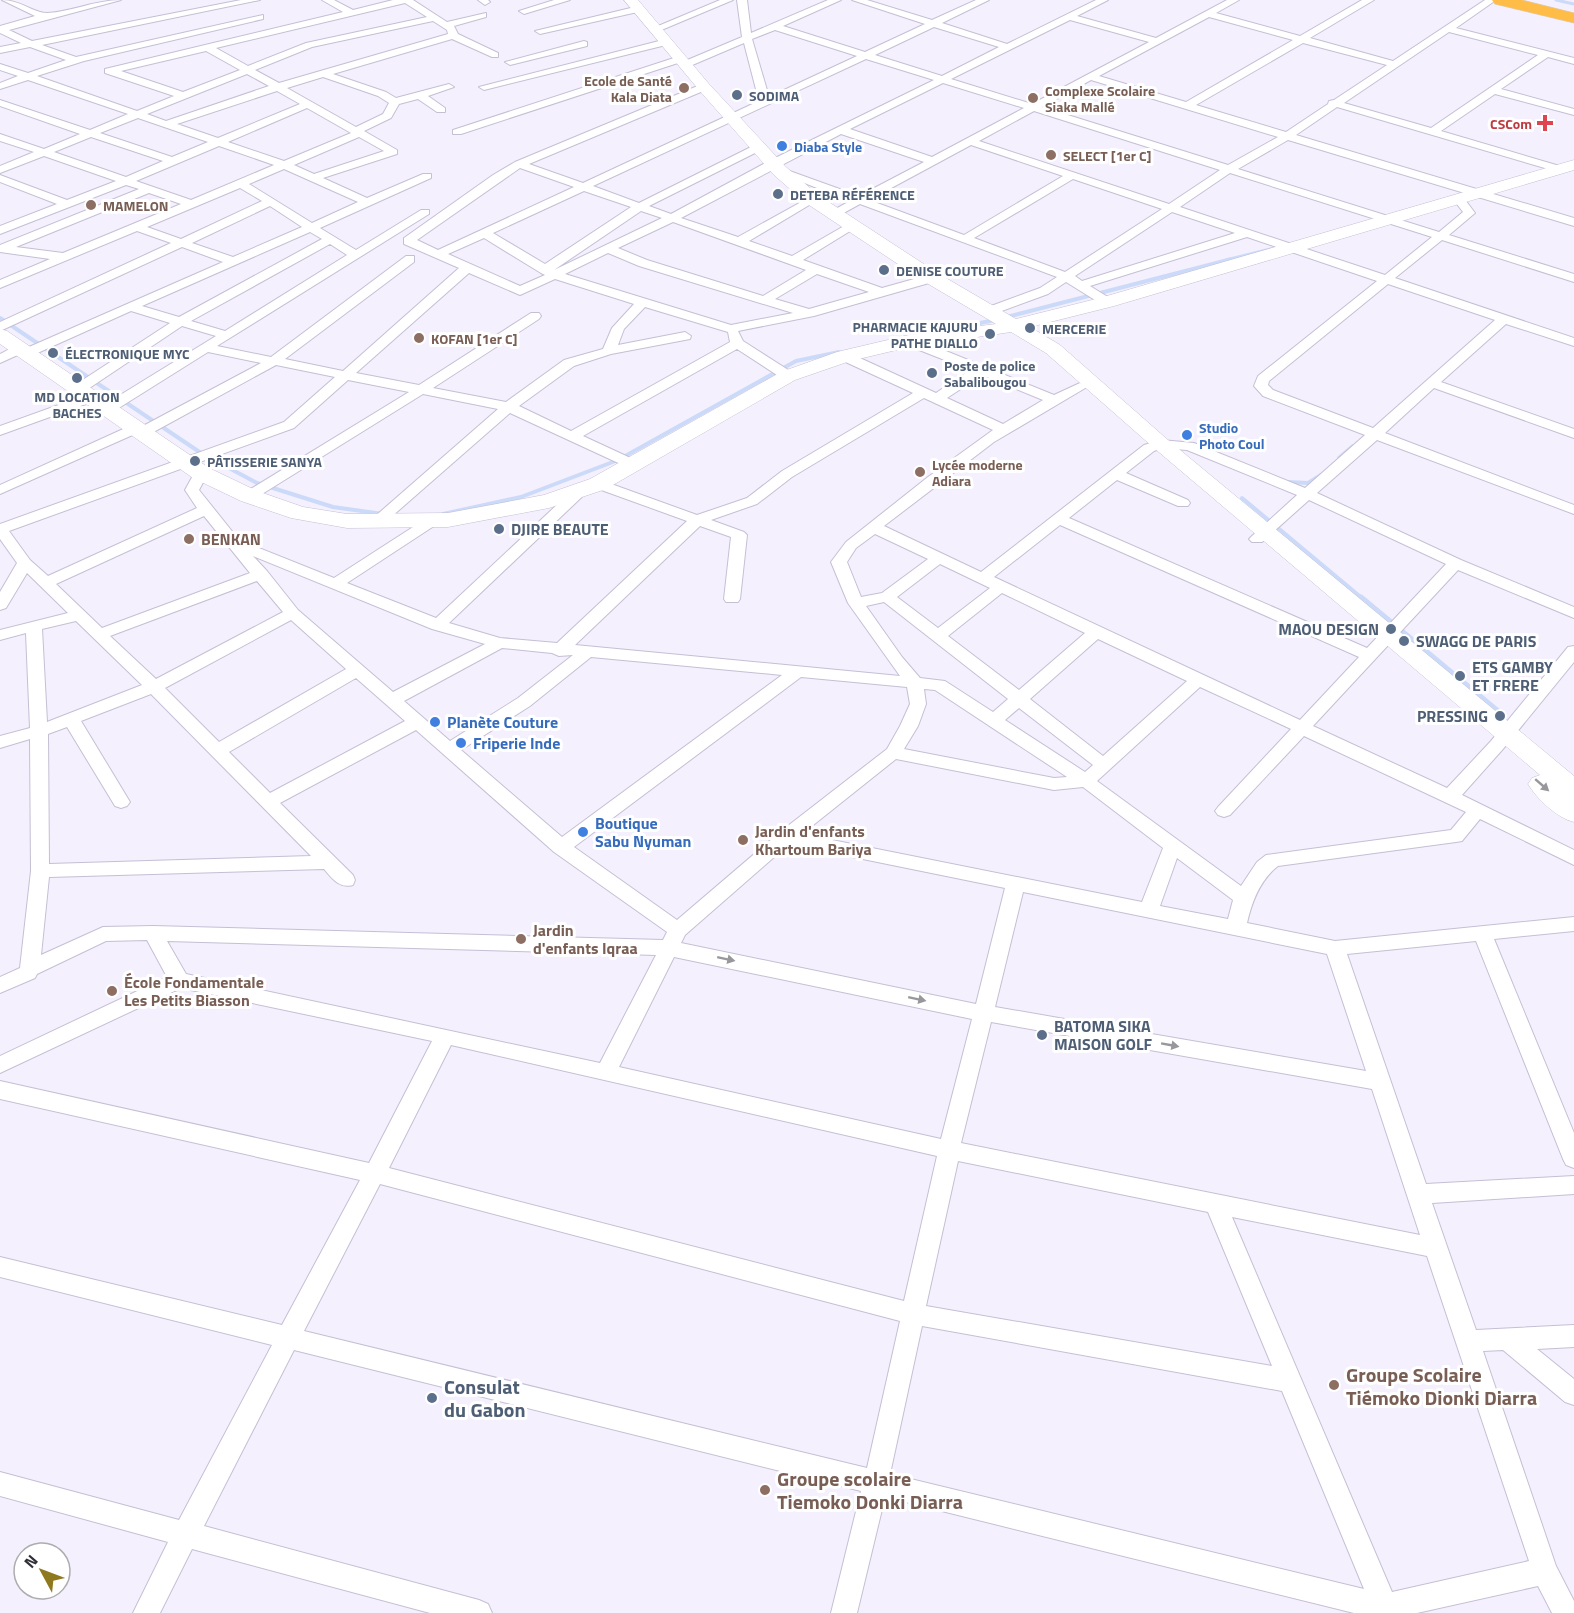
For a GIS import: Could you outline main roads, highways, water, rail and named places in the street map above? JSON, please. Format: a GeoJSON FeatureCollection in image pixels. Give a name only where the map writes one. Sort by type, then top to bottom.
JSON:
{"type":"FeatureCollection","features":[{"type":"Feature","properties":{"kind":"highway"},"geometry":{"type":"LineString","coordinates":[[1501,0],[1574,18]]}},
{"type":"Feature","properties":{"kind":"highway"},"geometry":{"type":"LineString","coordinates":[[1521,0],[1574,13]]}},
{"type":"Feature","properties":{"kind":"main road"},"geometry":{"type":"LineString","coordinates":[[635,4],[704,87],[777,167],[812,199],[998,320],[1053,350],[1155,446]]}},
{"type":"Feature","properties":{"kind":"main road"},"geometry":{"type":"LineString","coordinates":[[0,334],[194,467],[249,496],[299,513],[347,521],[432,521],[511,510],[549,501],[589,487],[788,376],[844,356],[998,320],[1107,302],[1287,247],[1567,167]]}},
{"type":"Feature","properties":{"kind":"main road"},"geometry":{"type":"LineString","coordinates":[[998,320],[1262,535],[1379,644],[1501,739],[1574,790]]}},
{"type":"Feature","properties":{"kind":"main road"},"geometry":{"type":"LineString","coordinates":[[1501,739],[1574,813]]}},
{"type":"Feature","properties":{"kind":"waterway"},"geometry":{"type":"LineString","coordinates":[[1556,0],[1574,4]]}},
{"type":"Feature","properties":{"kind":"waterway"},"geometry":{"type":"LineString","coordinates":[[1226,260],[1274,248]]}},
{"type":"Feature","properties":{"kind":"waterway"},"geometry":{"type":"LineString","coordinates":[[1007,317],[1232,259]]}},
{"type":"Feature","properties":{"kind":"waterway"},"geometry":{"type":"LineString","coordinates":[[0,318],[201,453],[257,483],[333,507],[383,514]]}},
{"type":"Feature","properties":{"kind":"waterway"},"geometry":{"type":"LineString","coordinates":[[936,332],[995,320]]}},
{"type":"Feature","properties":{"kind":"waterway"},"geometry":{"type":"LineString","coordinates":[[443,514],[521,497],[618,460],[796,361],[839,352]]}},
{"type":"Feature","properties":{"kind":"waterway"},"geometry":{"type":"LineString","coordinates":[[1339,458],[1353,446]]}},
{"type":"Feature","properties":{"kind":"waterway"},"geometry":{"type":"LineString","coordinates":[[1288,482],[1308,483],[1321,475]]}},
{"type":"Feature","properties":{"kind":"waterway"},"geometry":{"type":"LineString","coordinates":[[1242,498],[1363,599]]}},
{"type":"Feature","properties":{"kind":"waterway"},"geometry":{"type":"LineString","coordinates":[[1361,597],[1498,711]]}},
{"type":"Feature","properties":{"kind":"place","name":"Ecole de Santé Kala Diata"},"geometry":{"type":"Point","coordinates":[684,88]}},
{"type":"Feature","properties":{"kind":"place","name":"SODIMA"},"geometry":{"type":"Point","coordinates":[737,95]}},
{"type":"Feature","properties":{"kind":"place","name":"Complexe Scolaire Siaka Mallé"},"geometry":{"type":"Point","coordinates":[1033,98]}},
{"type":"Feature","properties":{"kind":"place","name":"CSCom"},"geometry":{"type":"Point","coordinates":[1545,123]}},
{"type":"Feature","properties":{"kind":"place","name":"Diaba Style"},"geometry":{"type":"Point","coordinates":[782,146]}},
{"type":"Feature","properties":{"kind":"place","name":"SELECT [1er C]"},"geometry":{"type":"Point","coordinates":[1051,155]}},
{"type":"Feature","properties":{"kind":"place","name":"DETEBA RÉFÉRENCE"},"geometry":{"type":"Point","coordinates":[778,194]}},
{"type":"Feature","properties":{"kind":"place","name":"MAMELON"},"geometry":{"type":"Point","coordinates":[91,205]}},
{"type":"Feature","properties":{"kind":"place","name":"DENISE COUTURE"},"geometry":{"type":"Point","coordinates":[884,270]}},
{"type":"Feature","properties":{"kind":"place","name":"MERCERIE"},"geometry":{"type":"Point","coordinates":[1030,328]}},
{"type":"Feature","properties":{"kind":"place","name":"PHARMACIE KAJURU PATHE DIALLO"},"geometry":{"type":"Point","coordinates":[990,334]}},
{"type":"Feature","properties":{"kind":"place","name":"KOFAN [1er C]"},"geometry":{"type":"Point","coordinates":[419,338]}},
{"type":"Feature","properties":{"kind":"place","name":"ÉLECTRONIQUE MYC"},"geometry":{"type":"Point","coordinates":[53,353]}},
{"type":"Feature","properties":{"kind":"place","name":"Poste de police Sabalibougou"},"geometry":{"type":"Point","coordinates":[932,373]}},
{"type":"Feature","properties":{"kind":"place","name":"MD LOCATION BACHES"},"geometry":{"type":"Point","coordinates":[77,378]}},
{"type":"Feature","properties":{"kind":"place","name":"Studio Photo Coul"},"geometry":{"type":"Point","coordinates":[1187,435]}},
{"type":"Feature","properties":{"kind":"place","name":"PÂTISSERIE SANYA"},"geometry":{"type":"Point","coordinates":[195,461]}},
{"type":"Feature","properties":{"kind":"place","name":"Lycée moderne Adiara"},"geometry":{"type":"Point","coordinates":[920,472]}},
{"type":"Feature","properties":{"kind":"place","name":"DJIRE BEAUTE"},"geometry":{"type":"Point","coordinates":[499,529]}},
{"type":"Feature","properties":{"kind":"place","name":"BENKAN"},"geometry":{"type":"Point","coordinates":[189,539]}},
{"type":"Feature","properties":{"kind":"place","name":"MAOU DESIGN"},"geometry":{"type":"Point","coordinates":[1391,629]}},
{"type":"Feature","properties":{"kind":"place","name":"SWAGG DE PARIS"},"geometry":{"type":"Point","coordinates":[1404,641]}},
{"type":"Feature","properties":{"kind":"place","name":"ETS GAMBY ET FRERE"},"geometry":{"type":"Point","coordinates":[1460,676]}},
{"type":"Feature","properties":{"kind":"place","name":"PRESSING"},"geometry":{"type":"Point","coordinates":[1500,716]}},
{"type":"Feature","properties":{"kind":"place","name":"Planète Couture"},"geometry":{"type":"Point","coordinates":[435,722]}},
{"type":"Feature","properties":{"kind":"place","name":"Friperie Inde"},"geometry":{"type":"Point","coordinates":[461,743]}},
{"type":"Feature","properties":{"kind":"place","name":"Boutique Sabu Nyuman"},"geometry":{"type":"Point","coordinates":[583,832]}},
{"type":"Feature","properties":{"kind":"place","name":"Jardin d'enfants Khartoum Bariya"},"geometry":{"type":"Point","coordinates":[743,840]}},
{"type":"Feature","properties":{"kind":"place","name":"Jardin d'enfants Iqraa"},"geometry":{"type":"Point","coordinates":[521,939]}},
{"type":"Feature","properties":{"kind":"place","name":"École Fondamentale Les Petits Biasson"},"geometry":{"type":"Point","coordinates":[112,991]}},
{"type":"Feature","properties":{"kind":"place","name":"BATOMA SIKA MAISON GOLF"},"geometry":{"type":"Point","coordinates":[1042,1035]}},
{"type":"Feature","properties":{"kind":"place","name":"Groupe Scolaire Tiémoko Dionki Diarra"},"geometry":{"type":"Point","coordinates":[1334,1385]}},
{"type":"Feature","properties":{"kind":"place","name":"Consulat du Gabon"},"geometry":{"type":"Point","coordinates":[432,1398]}},
{"type":"Feature","properties":{"kind":"place","name":"Groupe scolaire Tiemoko Donki Diarra"},"geometry":{"type":"Point","coordinates":[765,1490]}}]}
